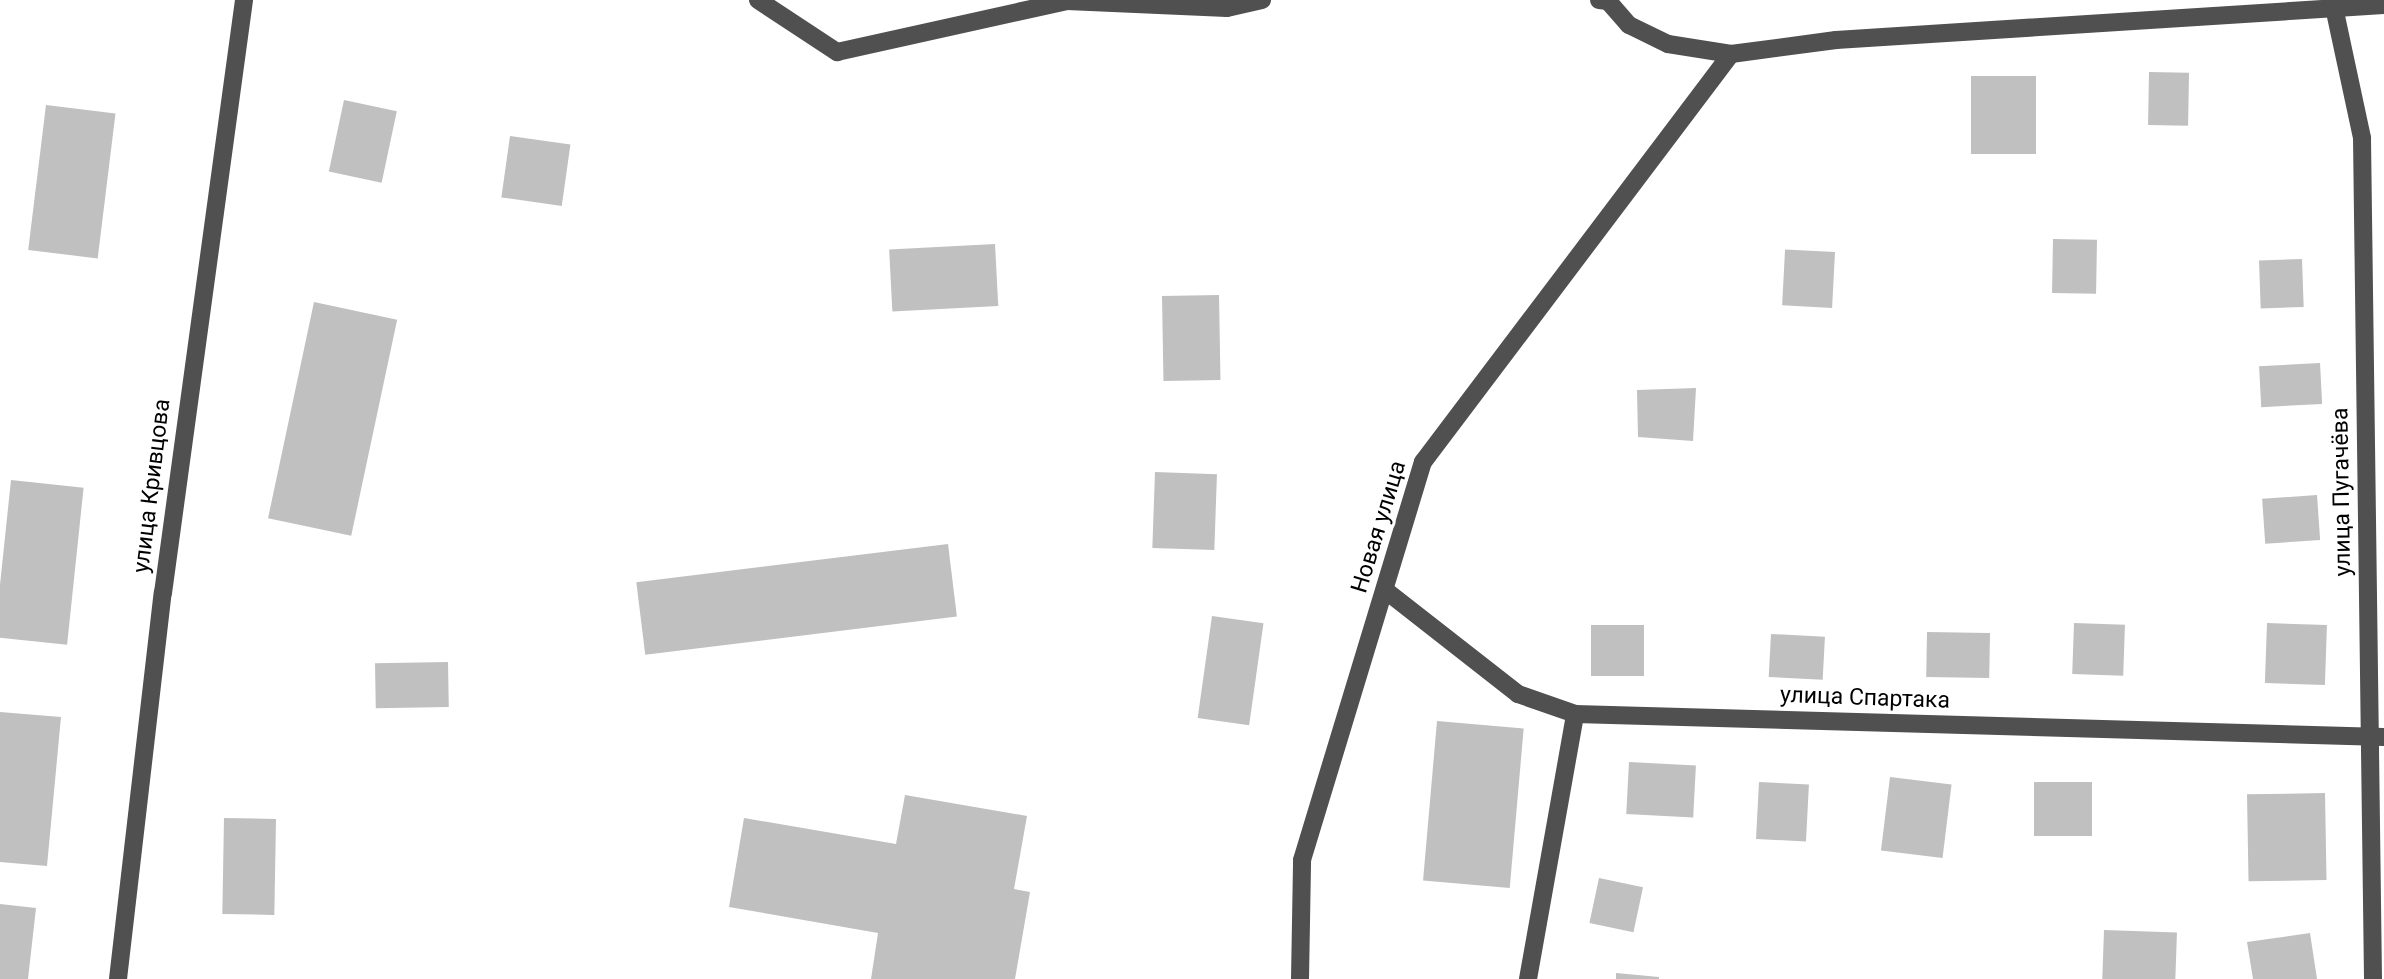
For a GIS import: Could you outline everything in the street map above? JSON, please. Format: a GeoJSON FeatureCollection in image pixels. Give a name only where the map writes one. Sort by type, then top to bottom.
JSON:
{"type":"FeatureCollection","features":[{"type":"Feature","properties":{"kind":"street","name":"улица Кривцова"},"geometry":{"type":"LineString","coordinates":[[118,979],[170,538],[244,0]]}},
{"type":"Feature","properties":{"kind":"street"},"geometry":{"type":"LineString","coordinates":[[758,0],[837,51],[1067,1],[1227,8],[1262,0]]}},
{"type":"Feature","properties":{"kind":"street"},"geometry":{"type":"LineString","coordinates":[[1599,0],[1607,0],[1629,25],[1668,44],[1731,54],[1836,40],[2384,5]]}},
{"type":"Feature","properties":{"kind":"street","name":"улица Пугачёва"},"geometry":{"type":"LineString","coordinates":[[2334,7],[2362,138],[2377,737],[2373,979]]}},
{"type":"Feature","properties":{"kind":"street","name":"Новая улица"},"geometry":{"type":"LineString","coordinates":[[1300,979],[1303,860],[1423,462],[1731,54]]}},
{"type":"Feature","properties":{"kind":"street","name":"улица Спартака"},"geometry":{"type":"LineString","coordinates":[[1385,590],[1518,694],[1575,714],[2377,737]]}},
{"type":"Feature","properties":{"kind":"street"},"geometry":{"type":"LineString","coordinates":[[1528,979],[1575,714]]}},
{"type":"Feature","properties":{"kind":"building"},"geometry":{"type":"Polygon","coordinates":[[[2149,72],[2189,73],[2188,126],[2148,125],[2149,72]]]}},
{"type":"Feature","properties":{"kind":"building"},"geometry":{"type":"Polygon","coordinates":[[[1971,76],[2036,76],[2036,154],[1971,154],[1971,76]]]}},
{"type":"Feature","properties":{"kind":"building"},"geometry":{"type":"Polygon","coordinates":[[[344,100],[397,111],[382,183],[329,171],[344,100]]]}},
{"type":"Feature","properties":{"kind":"building"},"geometry":{"type":"Polygon","coordinates":[[[46,105],[115,114],[98,258],[28,250],[46,105]]]}},
{"type":"Feature","properties":{"kind":"building"},"geometry":{"type":"Polygon","coordinates":[[[510,136],[570,144],[562,206],[501,197],[510,136]]]}},
{"type":"Feature","properties":{"kind":"building"},"geometry":{"type":"Polygon","coordinates":[[[2053,239],[2097,240],[2096,294],[2052,293],[2053,239]]]}},
{"type":"Feature","properties":{"kind":"building"},"geometry":{"type":"Polygon","coordinates":[[[995,244],[998,306],[892,311],[889,250],[995,244]]]}},
{"type":"Feature","properties":{"kind":"building"},"geometry":{"type":"Polygon","coordinates":[[[1785,249],[1835,252],[1832,308],[1782,305],[1785,249]]]}},
{"type":"Feature","properties":{"kind":"building"},"geometry":{"type":"Polygon","coordinates":[[[2302,259],[2304,307],[2261,308],[2259,261],[2302,259]]]}},
{"type":"Feature","properties":{"kind":"building"},"geometry":{"type":"Polygon","coordinates":[[[1219,295],[1220,380],[1163,381],[1162,296],[1219,295]]]}},
{"type":"Feature","properties":{"kind":"building"},"geometry":{"type":"Polygon","coordinates":[[[314,302],[397,320],[351,536],[268,518],[314,302]]]}},
{"type":"Feature","properties":{"kind":"building"},"geometry":{"type":"Polygon","coordinates":[[[2320,363],[2322,404],[2261,407],[2259,366],[2320,363]]]}},
{"type":"Feature","properties":{"kind":"building"},"geometry":{"type":"Polygon","coordinates":[[[1696,388],[1693,441],[1638,437],[1637,390],[1696,388]]]}},
{"type":"Feature","properties":{"kind":"building"},"geometry":{"type":"Polygon","coordinates":[[[1155,472],[1217,474],[1214,550],[1152,548],[1155,472]]]}},
{"type":"Feature","properties":{"kind":"building"},"geometry":{"type":"Polygon","coordinates":[[[11,480],[84,488],[67,645],[0,638],[0,585],[11,480]]]}},
{"type":"Feature","properties":{"kind":"building"},"geometry":{"type":"Polygon","coordinates":[[[2317,495],[2320,540],[2265,544],[2262,499],[2317,495]]]}},
{"type":"Feature","properties":{"kind":"building"},"geometry":{"type":"Polygon","coordinates":[[[948,544],[957,616],[645,655],[636,582],[948,544]]]}},
{"type":"Feature","properties":{"kind":"building"},"geometry":{"type":"Polygon","coordinates":[[[1212,616],[1263,623],[1249,725],[1198,718],[1212,616]]]}},
{"type":"Feature","properties":{"kind":"building"},"geometry":{"type":"Polygon","coordinates":[[[2074,623],[2125,625],[2123,676],[2072,674],[2074,623]]]}},
{"type":"Feature","properties":{"kind":"building"},"geometry":{"type":"Polygon","coordinates":[[[2267,623],[2327,625],[2325,685],[2265,683],[2267,623]]]}},
{"type":"Feature","properties":{"kind":"building"},"geometry":{"type":"Polygon","coordinates":[[[1591,625],[1644,625],[1644,676],[1591,676],[1591,625]]]}},
{"type":"Feature","properties":{"kind":"building"},"geometry":{"type":"Polygon","coordinates":[[[1927,632],[1990,633],[1989,678],[1926,677],[1927,632]]]}},
{"type":"Feature","properties":{"kind":"building"},"geometry":{"type":"Polygon","coordinates":[[[1771,634],[1825,637],[1823,680],[1769,677],[1771,634]]]}},
{"type":"Feature","properties":{"kind":"building"},"geometry":{"type":"Polygon","coordinates":[[[448,662],[449,707],[376,708],[375,663],[448,662]]]}},
{"type":"Feature","properties":{"kind":"building"},"geometry":{"type":"Polygon","coordinates":[[[0,712],[61,717],[47,866],[0,862],[0,712]]]}},
{"type":"Feature","properties":{"kind":"building"},"geometry":{"type":"Polygon","coordinates":[[[1437,721],[1524,729],[1510,888],[1423,880],[1437,721]]]}},
{"type":"Feature","properties":{"kind":"building"},"geometry":{"type":"Polygon","coordinates":[[[1629,762],[1696,766],[1693,817],[1626,814],[1629,762]]]}},
{"type":"Feature","properties":{"kind":"building"},"geometry":{"type":"Polygon","coordinates":[[[1890,777],[1952,785],[1943,858],[1881,850],[1890,777]]]}},
{"type":"Feature","properties":{"kind":"building"},"geometry":{"type":"Polygon","coordinates":[[[1759,782],[1809,785],[1806,842],[1756,839],[1759,782]]]}},
{"type":"Feature","properties":{"kind":"building"},"geometry":{"type":"Polygon","coordinates":[[[2034,782],[2092,782],[2092,836],[2034,836],[2034,782]]]}},
{"type":"Feature","properties":{"kind":"building"},"geometry":{"type":"Polygon","coordinates":[[[2325,793],[2327,880],[2249,881],[2247,794],[2325,793]]]}},
{"type":"Feature","properties":{"kind":"building"},"geometry":{"type":"Polygon","coordinates":[[[905,795],[1027,816],[1014,889],[1030,892],[1015,979],[871,979],[878,933],[729,907],[744,818],[896,844],[905,795]]]}},
{"type":"Feature","properties":{"kind":"building"},"geometry":{"type":"Polygon","coordinates":[[[224,818],[276,819],[274,915],[222,914],[224,818]]]}},
{"type":"Feature","properties":{"kind":"building"},"geometry":{"type":"Polygon","coordinates":[[[1599,878],[1643,887],[1633,932],[1589,923],[1599,878]]]}},
{"type":"Feature","properties":{"kind":"building"},"geometry":{"type":"Polygon","coordinates":[[[0,904],[36,908],[28,979],[0,979],[0,904]]]}},
{"type":"Feature","properties":{"kind":"building"},"geometry":{"type":"Polygon","coordinates":[[[2104,930],[2177,933],[2175,979],[2102,979],[2104,930]]]}},
{"type":"Feature","properties":{"kind":"building"},"geometry":{"type":"Polygon","coordinates":[[[2310,933],[2317,979],[2253,979],[2247,942],[2310,933]]]}},
{"type":"Feature","properties":{"kind":"building"},"geometry":{"type":"Polygon","coordinates":[[[1616,973],[1659,977],[1659,979],[1616,979],[1616,973]]]}}]}
